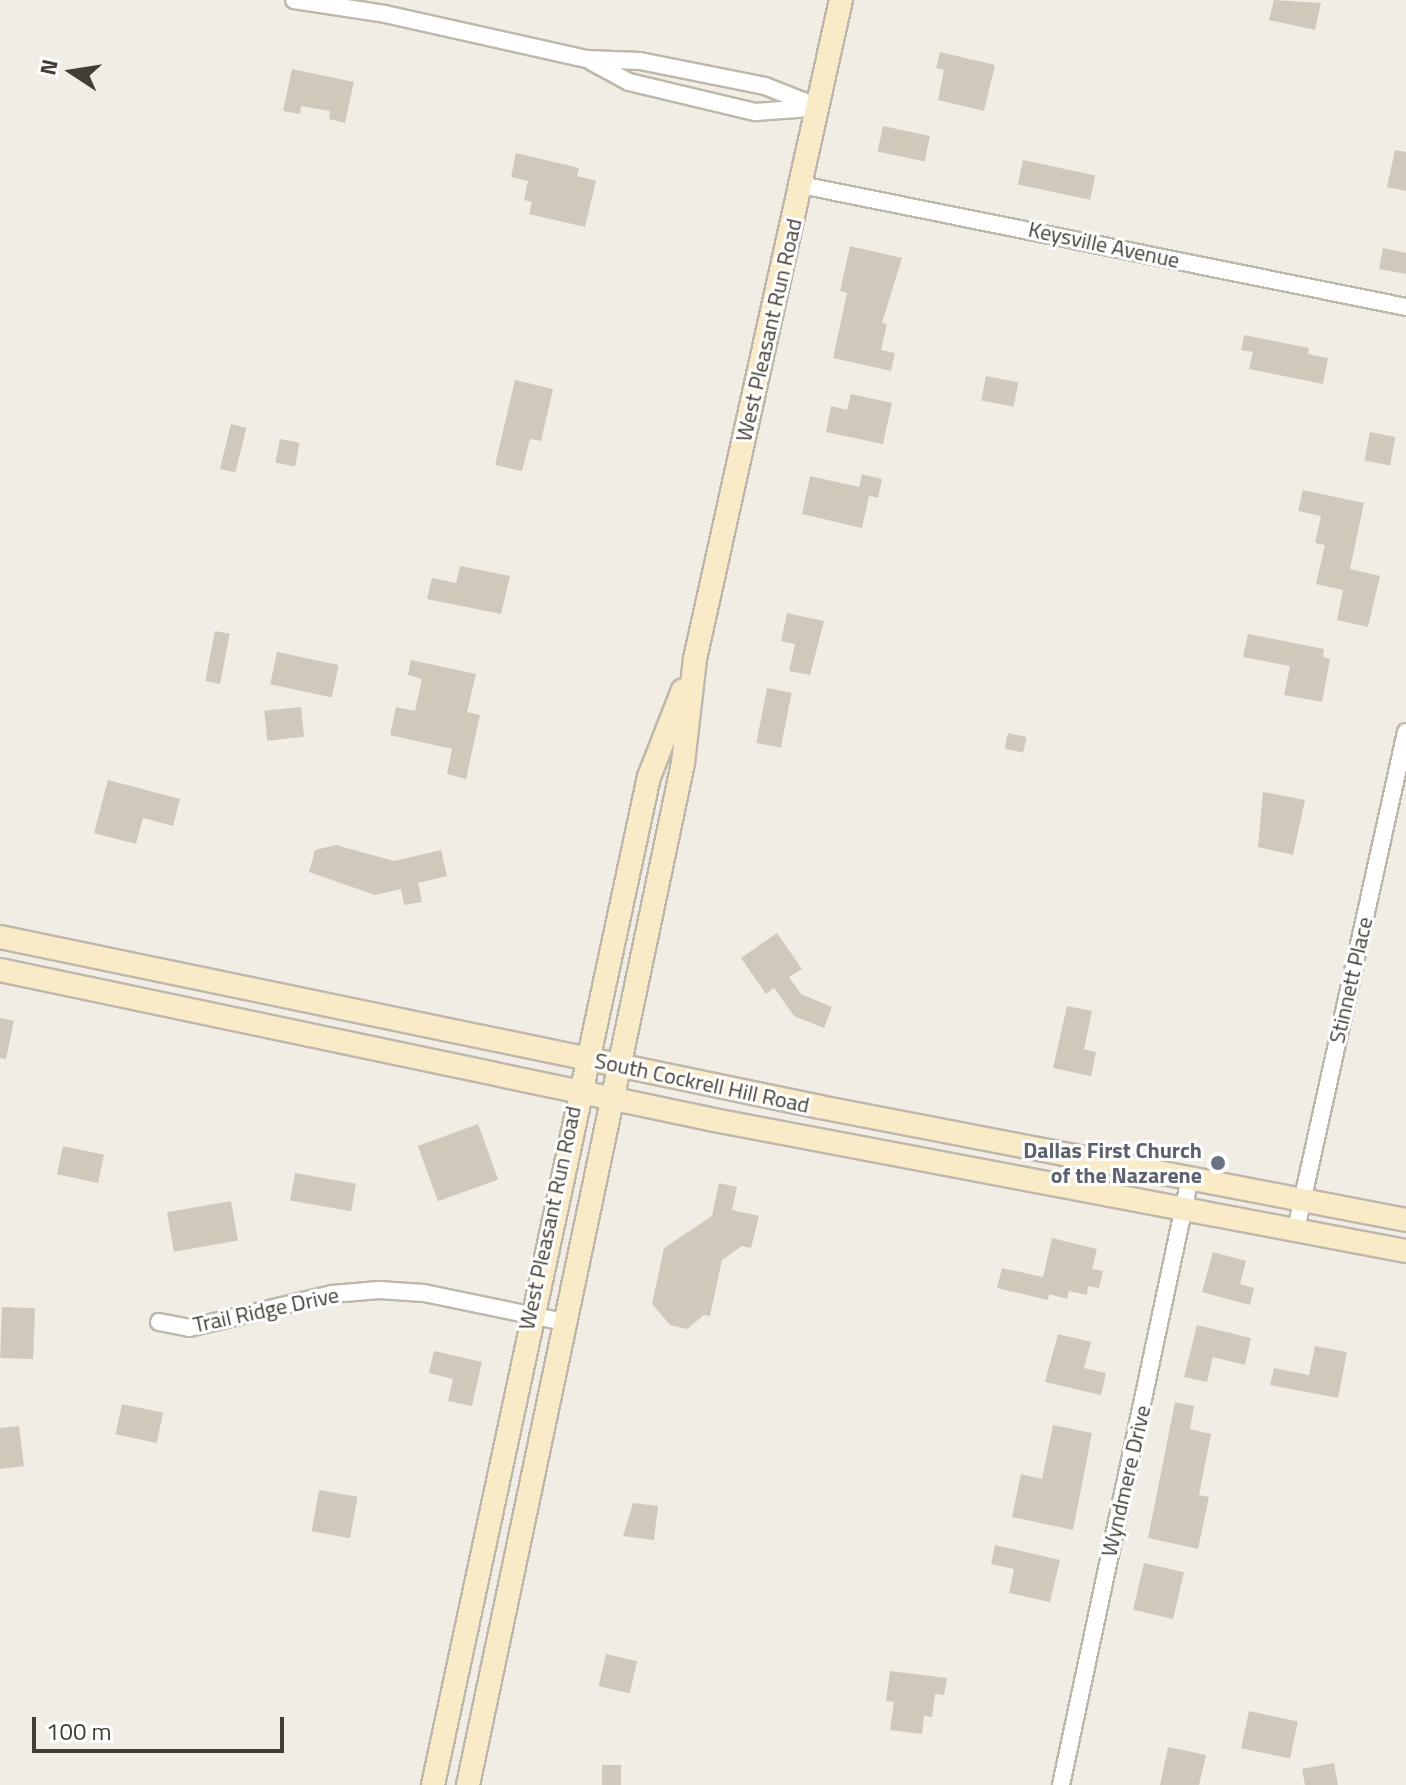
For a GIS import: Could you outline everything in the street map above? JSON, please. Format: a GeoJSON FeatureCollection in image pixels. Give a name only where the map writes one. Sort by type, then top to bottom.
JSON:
{"type":"FeatureCollection","features":[{"type":"Feature","properties":{"kind":"main road","name":"West Pleasant Run Road"},"geometry":{"type":"LineString","coordinates":[[468,1785],[683,763],[695,659],[841,0]]}},
{"type":"Feature","properties":{"kind":"main road","name":"West Pleasant Run Road"},"geometry":{"type":"LineString","coordinates":[[433,1785],[577,1092],[649,777],[695,659]]}},
{"type":"Feature","properties":{"kind":"main road","name":"South Cockrell Hill Road"},"geometry":{"type":"LineString","coordinates":[[0,937],[585,1059],[1406,1220]]}},
{"type":"Feature","properties":{"kind":"main road","name":"South Cockrell Hill Road"},"geometry":{"type":"LineString","coordinates":[[0,970],[612,1099],[1406,1251]]}},
{"type":"Feature","properties":{"kind":"street"},"geometry":{"type":"LineString","coordinates":[[294,0],[385,14],[587,59],[640,61],[765,86],[818,107]]}},
{"type":"Feature","properties":{"kind":"street"},"geometry":{"type":"LineString","coordinates":[[587,59],[629,82],[755,112],[818,107]]}},
{"type":"Feature","properties":{"kind":"street","name":"Keysville Avenue"},"geometry":{"type":"LineString","coordinates":[[801,185],[1406,307]]}},
{"type":"Feature","properties":{"kind":"street","name":"Stinnett Place"},"geometry":{"type":"LineString","coordinates":[[1296,1229],[1406,732]]}},
{"type":"Feature","properties":{"kind":"street","name":"Wyndmere Drive"},"geometry":{"type":"LineString","coordinates":[[1061,1785],[1190,1178]]}},
{"type":"Feature","properties":{"kind":"street","name":"Trail Ridge Drive"},"geometry":{"type":"LineString","coordinates":[[159,1322],[189,1328],[332,1294],[379,1290],[424,1293],[564,1322]]}},
{"type":"Feature","properties":{"kind":"building"},"geometry":{"type":"Polygon","coordinates":[[[1274,0],[1321,3],[1315,30],[1269,20],[1274,0]]]}},
{"type":"Feature","properties":{"kind":"building"},"geometry":{"type":"Polygon","coordinates":[[[940,52],[995,65],[984,111],[938,100],[944,70],[936,68],[940,52]]]}},
{"type":"Feature","properties":{"kind":"building"},"geometry":{"type":"Polygon","coordinates":[[[292,69],[354,82],[345,123],[329,119],[330,111],[301,106],[300,114],[283,111],[292,69]]]}},
{"type":"Feature","properties":{"kind":"building"},"geometry":{"type":"Polygon","coordinates":[[[883,126],[930,136],[925,161],[878,151],[883,126]]]}},
{"type":"Feature","properties":{"kind":"building"},"geometry":{"type":"Polygon","coordinates":[[[1395,150],[1406,152],[1406,191],[1387,187],[1395,150]]]}},
{"type":"Feature","properties":{"kind":"building"},"geometry":{"type":"Polygon","coordinates":[[[516,153],[579,168],[577,176],[596,181],[585,227],[529,214],[532,202],[524,200],[528,181],[511,177],[516,153]]]}},
{"type":"Feature","properties":{"kind":"building"},"geometry":{"type":"Polygon","coordinates":[[[1023,160],[1095,175],[1090,200],[1018,184],[1023,160]]]}},
{"type":"Feature","properties":{"kind":"building"},"geometry":{"type":"Polygon","coordinates":[[[850,246],[902,258],[882,323],[887,324],[881,350],[895,353],[891,371],[833,358],[847,293],[840,291],[850,246]]]}},
{"type":"Feature","properties":{"kind":"building"},"geometry":{"type":"Polygon","coordinates":[[[1383,248],[1406,253],[1406,274],[1379,269],[1383,248]]]}},
{"type":"Feature","properties":{"kind":"building"},"geometry":{"type":"Polygon","coordinates":[[[1244,335],[1309,348],[1308,354],[1328,358],[1323,384],[1249,369],[1253,352],[1241,350],[1244,335]]]}},
{"type":"Feature","properties":{"kind":"building"},"geometry":{"type":"Polygon","coordinates":[[[986,376],[1018,382],[1014,407],[981,401],[986,376]]]}},
{"type":"Feature","properties":{"kind":"building"},"geometry":{"type":"Polygon","coordinates":[[[515,380],[553,389],[541,441],[530,439],[522,471],[495,465],[515,380]]]}},
{"type":"Feature","properties":{"kind":"building"},"geometry":{"type":"Polygon","coordinates":[[[851,394],[892,403],[883,444],[826,432],[831,406],[847,410],[851,394]]]}},
{"type":"Feature","properties":{"kind":"building"},"geometry":{"type":"Polygon","coordinates":[[[231,424],[247,428],[235,473],[220,469],[231,424]]]}},
{"type":"Feature","properties":{"kind":"building"},"geometry":{"type":"Polygon","coordinates":[[[1370,432],[1396,437],[1390,465],[1364,460],[1370,432]]]}},
{"type":"Feature","properties":{"kind":"building"},"geometry":{"type":"Polygon","coordinates":[[[280,439],[300,443],[295,466],[275,463],[280,439]]]}},
{"type":"Feature","properties":{"kind":"building"},"geometry":{"type":"Polygon","coordinates":[[[862,474],[882,479],[878,498],[869,496],[862,528],[802,514],[810,476],[859,487],[862,474]]]}},
{"type":"Feature","properties":{"kind":"building"},"geometry":{"type":"Polygon","coordinates":[[[1303,490],[1364,503],[1350,569],[1380,576],[1368,627],[1337,620],[1343,590],[1316,584],[1325,545],[1315,543],[1321,516],[1298,511],[1303,490]]]}},
{"type":"Feature","properties":{"kind":"building"},"geometry":{"type":"Polygon","coordinates":[[[460,566],[510,576],[501,614],[427,599],[432,578],[456,583],[460,566]]]}},
{"type":"Feature","properties":{"kind":"building"},"geometry":{"type":"Polygon","coordinates":[[[787,613],[824,621],[810,675],[789,671],[795,644],[781,641],[787,613]]]}},
{"type":"Feature","properties":{"kind":"building"},"geometry":{"type":"Polygon","coordinates":[[[215,631],[230,634],[220,684],[205,681],[215,631]]]}},
{"type":"Feature","properties":{"kind":"building"},"geometry":{"type":"Polygon","coordinates":[[[1248,634],[1324,649],[1323,657],[1330,659],[1322,702],[1284,695],[1290,666],[1243,657],[1248,634]]]}},
{"type":"Feature","properties":{"kind":"building"},"geometry":{"type":"Polygon","coordinates":[[[277,652],[339,665],[332,697],[270,684],[277,652]]]}},
{"type":"Feature","properties":{"kind":"building"},"geometry":{"type":"Polygon","coordinates":[[[411,660],[476,674],[467,712],[480,715],[466,779],[447,774],[452,749],[390,735],[396,707],[415,711],[422,679],[408,675],[411,660]]]}},
{"type":"Feature","properties":{"kind":"building"},"geometry":{"type":"Polygon","coordinates":[[[767,688],[792,693],[781,748],[756,743],[767,688]]]}},
{"type":"Feature","properties":{"kind":"building"},"geometry":{"type":"Polygon","coordinates":[[[301,707],[304,737],[267,741],[264,711],[301,707]]]}},
{"type":"Feature","properties":{"kind":"building"},"geometry":{"type":"Polygon","coordinates":[[[1008,733],[1027,737],[1023,753],[1005,749],[1008,733]]]}},
{"type":"Feature","properties":{"kind":"building"},"geometry":{"type":"Polygon","coordinates":[[[108,780],[180,799],[173,826],[143,818],[136,844],[94,833],[108,780]]]}},
{"type":"Feature","properties":{"kind":"building"},"geometry":{"type":"Polygon","coordinates":[[[1263,792],[1305,800],[1293,855],[1258,847],[1263,792]]]}},
{"type":"Feature","properties":{"kind":"building"},"geometry":{"type":"Polygon","coordinates":[[[336,845],[394,861],[441,850],[447,876],[418,883],[422,902],[404,905],[401,889],[375,895],[309,872],[315,850],[336,845]]]}},
{"type":"Feature","properties":{"kind":"building"},"geometry":{"type":"Polygon","coordinates":[[[777,933],[802,969],[789,977],[801,994],[832,1007],[824,1028],[794,1016],[774,988],[766,994],[741,958],[777,933]]]}},
{"type":"Feature","properties":{"kind":"building"},"geometry":{"type":"Polygon","coordinates":[[[1067,1006],[1092,1011],[1084,1049],[1096,1052],[1091,1076],[1053,1068],[1067,1006]]]}},
{"type":"Feature","properties":{"kind":"building"},"geometry":{"type":"Polygon","coordinates":[[[0,1018],[14,1021],[6,1059],[0,1058],[0,1018]]]}},
{"type":"Feature","properties":{"kind":"building"},"geometry":{"type":"Polygon","coordinates":[[[478,1124],[498,1179],[438,1201],[418,1146],[478,1124]]]}},
{"type":"Feature","properties":{"kind":"building"},"geometry":{"type":"Polygon","coordinates":[[[63,1146],[104,1155],[98,1183],[57,1174],[63,1146]]]}},
{"type":"Feature","properties":{"kind":"building"},"geometry":{"type":"Polygon","coordinates":[[[295,1173],[356,1184],[351,1211],[290,1201],[295,1173]]]}},
{"type":"Feature","properties":{"kind":"building"},"geometry":{"type":"Polygon","coordinates":[[[719,1183],[737,1187],[732,1210],[759,1216],[751,1248],[742,1246],[722,1260],[710,1316],[704,1315],[687,1329],[670,1325],[652,1304],[664,1248],[712,1216],[719,1183]]]}},
{"type":"Feature","properties":{"kind":"building"},"geometry":{"type":"Polygon","coordinates":[[[231,1201],[238,1240],[174,1252],[167,1212],[231,1201]]]}},
{"type":"Feature","properties":{"kind":"building"},"geometry":{"type":"Polygon","coordinates":[[[1052,1238],[1097,1249],[1092,1269],[1103,1271],[1099,1288],[1088,1286],[1087,1295],[1069,1291],[1067,1299],[1049,1294],[1048,1300],[997,1288],[1002,1268],[1043,1277],[1052,1238]]]}},
{"type":"Feature","properties":{"kind":"building"},"geometry":{"type":"Polygon","coordinates":[[[1213,1252],[1246,1261],[1240,1284],[1254,1288],[1250,1305],[1202,1292],[1213,1252]]]}},
{"type":"Feature","properties":{"kind":"building"},"geometry":{"type":"Polygon","coordinates":[[[2,1307],[35,1308],[33,1359],[0,1358],[2,1307]]]}},
{"type":"Feature","properties":{"kind":"building"},"geometry":{"type":"Polygon","coordinates":[[[1197,1325],[1251,1338],[1245,1365],[1213,1357],[1207,1382],[1184,1377],[1197,1325]]]}},
{"type":"Feature","properties":{"kind":"building"},"geometry":{"type":"Polygon","coordinates":[[[1058,1334],[1091,1342],[1084,1368],[1106,1373],[1101,1395],[1045,1382],[1058,1334]]]}},
{"type":"Feature","properties":{"kind":"building"},"geometry":{"type":"Polygon","coordinates":[[[1315,1346],[1347,1352],[1338,1398],[1270,1385],[1274,1368],[1309,1375],[1315,1346]]]}},
{"type":"Feature","properties":{"kind":"building"},"geometry":{"type":"Polygon","coordinates":[[[434,1351],[482,1362],[472,1406],[448,1401],[453,1379],[429,1373],[434,1351]]]}},
{"type":"Feature","properties":{"kind":"building"},"geometry":{"type":"Polygon","coordinates":[[[1175,1402],[1194,1406],[1190,1429],[1211,1434],[1199,1495],[1209,1497],[1198,1549],[1148,1538],[1175,1402]]]}},
{"type":"Feature","properties":{"kind":"building"},"geometry":{"type":"Polygon","coordinates":[[[122,1404],[163,1413],[157,1443],[116,1434],[122,1404]]]}},
{"type":"Feature","properties":{"kind":"building"},"geometry":{"type":"Polygon","coordinates":[[[1053,1425],[1092,1433],[1073,1530],[1012,1517],[1021,1474],[1042,1479],[1053,1425]]]}},
{"type":"Feature","properties":{"kind":"building"},"geometry":{"type":"Polygon","coordinates":[[[19,1426],[24,1466],[0,1469],[0,1428],[19,1426]]]}},
{"type":"Feature","properties":{"kind":"building"},"geometry":{"type":"Polygon","coordinates":[[[319,1490],[357,1497],[350,1538],[312,1531],[319,1490]]]}},
{"type":"Feature","properties":{"kind":"building"},"geometry":{"type":"Polygon","coordinates":[[[633,1503],[658,1506],[654,1540],[623,1536],[633,1503]]]}},
{"type":"Feature","properties":{"kind":"building"},"geometry":{"type":"Polygon","coordinates":[[[995,1545],[1060,1560],[1050,1602],[1009,1593],[1014,1569],[991,1564],[995,1545]]]}},
{"type":"Feature","properties":{"kind":"building"},"geometry":{"type":"Polygon","coordinates":[[[1144,1563],[1184,1572],[1173,1619],[1133,1610],[1144,1563]]]}},
{"type":"Feature","properties":{"kind":"building"},"geometry":{"type":"Polygon","coordinates":[[[606,1654],[637,1661],[630,1693],[599,1686],[606,1654]]]}},
{"type":"Feature","properties":{"kind":"building"},"geometry":{"type":"Polygon","coordinates":[[[890,1671],[947,1678],[944,1695],[935,1694],[932,1717],[924,1716],[922,1734],[890,1730],[894,1702],[886,1701],[890,1671]]]}},
{"type":"Feature","properties":{"kind":"building"},"geometry":{"type":"Polygon","coordinates":[[[1249,1711],[1298,1721],[1290,1759],[1241,1748],[1249,1711]]]}},
{"type":"Feature","properties":{"kind":"building"},"geometry":{"type":"Polygon","coordinates":[[[1168,1747],[1206,1755],[1199,1785],[1160,1785],[1168,1747]]]}},
{"type":"Feature","properties":{"kind":"building"},"geometry":{"type":"Polygon","coordinates":[[[1334,1763],[1338,1785],[1305,1785],[1302,1769],[1334,1763]]]}},
{"type":"Feature","properties":{"kind":"building"},"geometry":{"type":"Polygon","coordinates":[[[602,1765],[621,1765],[621,1785],[602,1785],[602,1765]]]}},
{"type":"Feature","properties":{"kind":"place","name":"Dallas First Church of the Nazarene"},"geometry":{"type":"Point","coordinates":[1218,1163]}}]}
